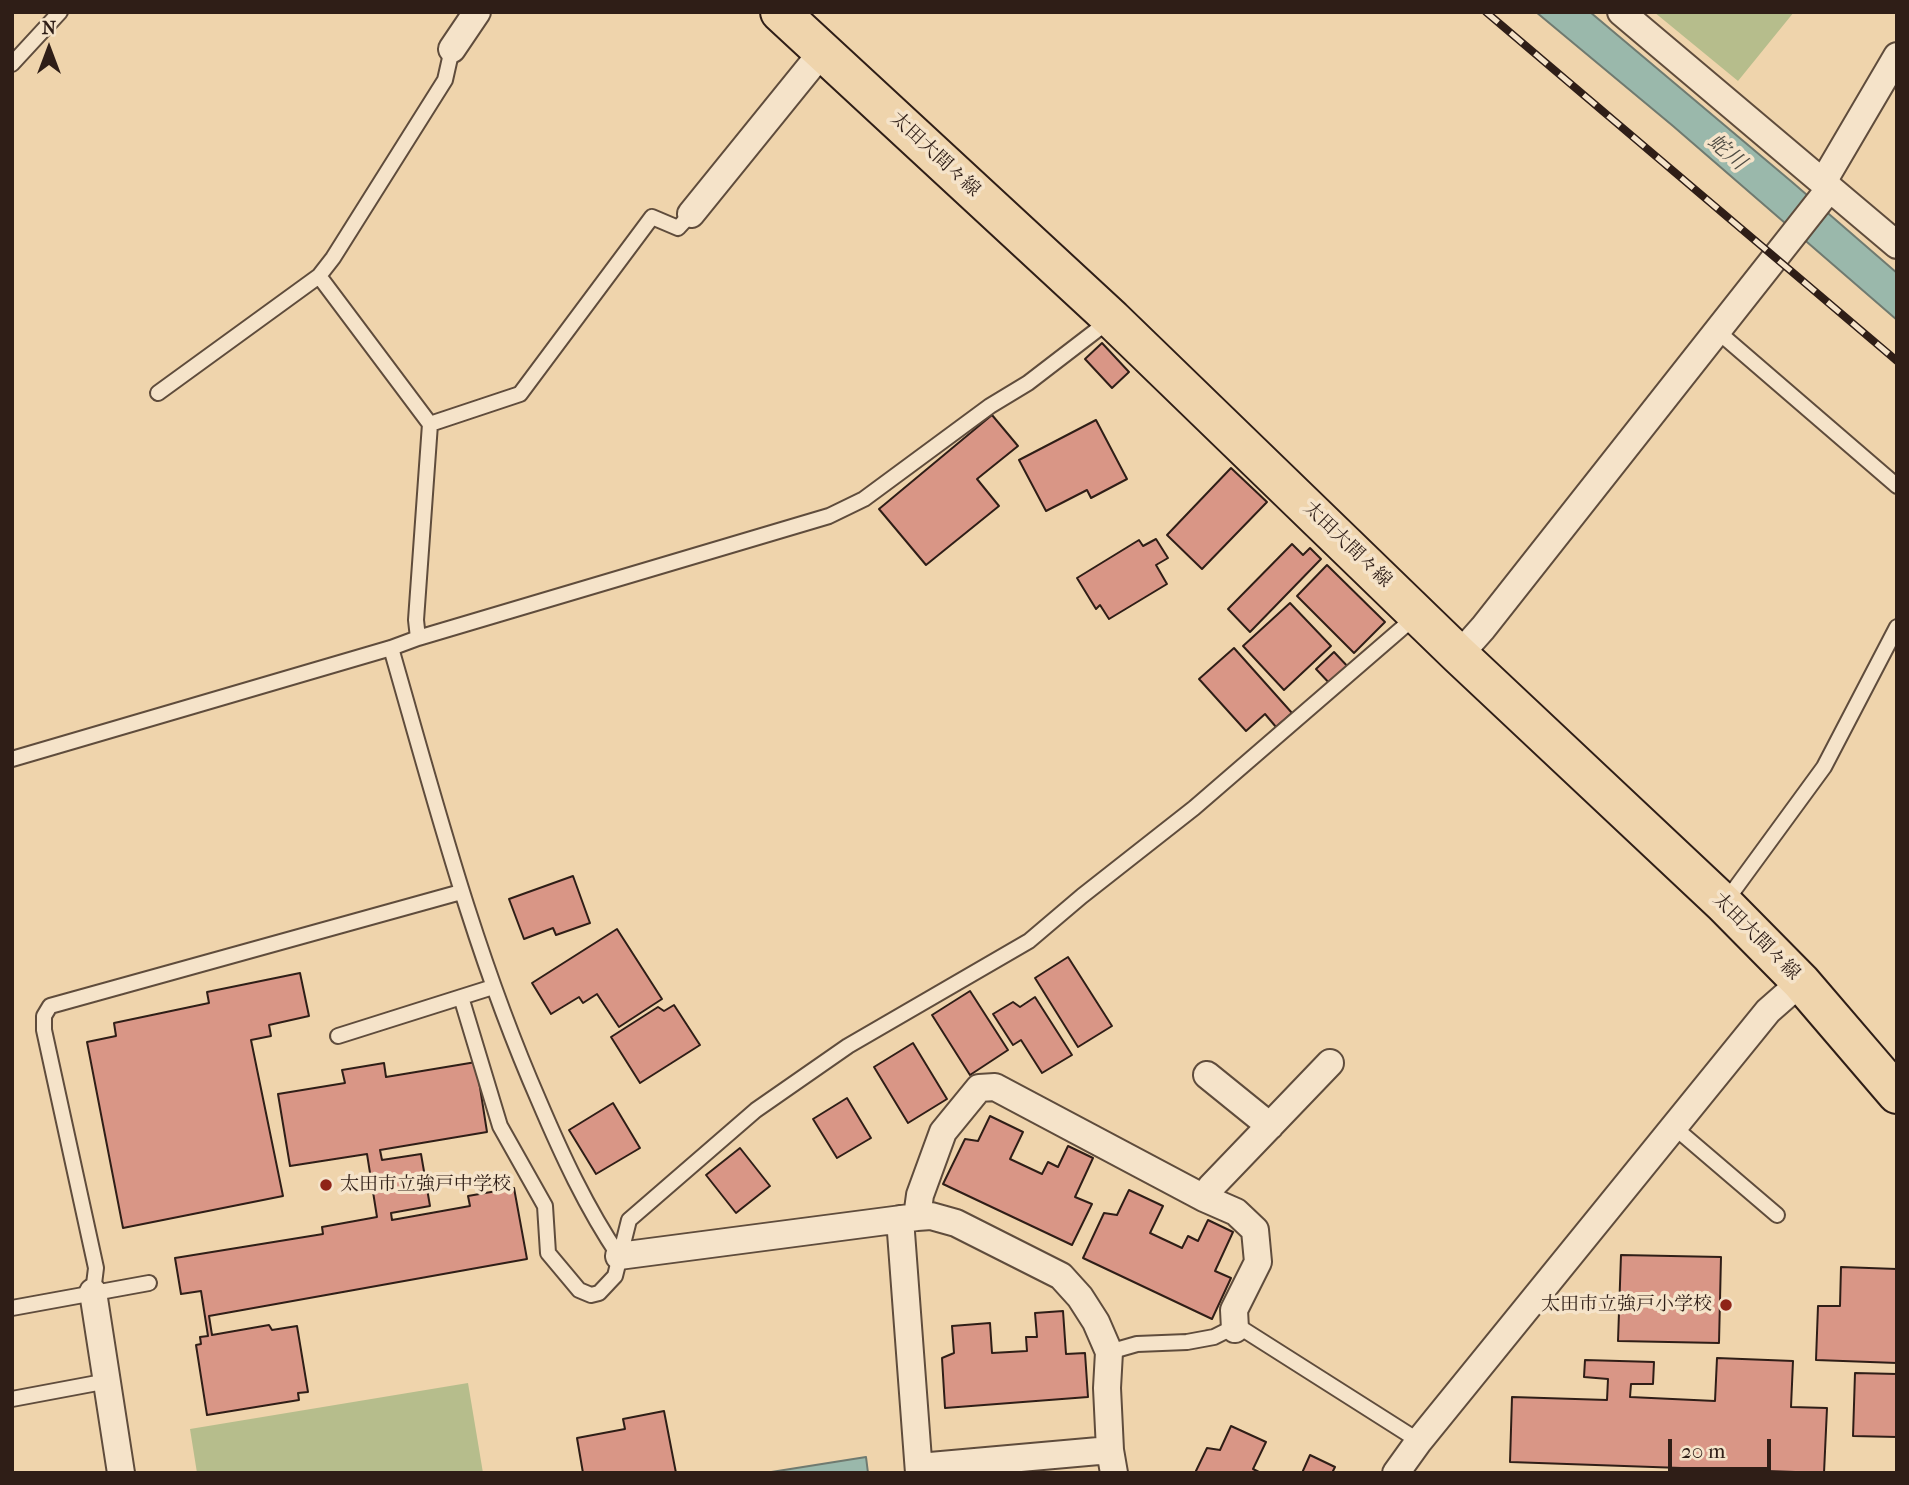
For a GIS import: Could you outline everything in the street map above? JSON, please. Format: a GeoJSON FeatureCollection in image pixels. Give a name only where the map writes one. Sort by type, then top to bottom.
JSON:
{"type":"FeatureCollection","features":[{"type":"Feature","properties":{"kind":"main road","name":"太田大間々線"},"geometry":{"type":"LineString","coordinates":[[780,12],[1112,319],[1459,655],[1724,904],[1801,982],[1897,1094]]}},
{"type":"Feature","properties":{"kind":"street"},"geometry":{"type":"LineString","coordinates":[[452,49],[477,12]]}},
{"type":"Feature","properties":{"kind":"street"},"geometry":{"type":"LineString","coordinates":[[1621,12],[1825,189],[1897,245]]}},
{"type":"Feature","properties":{"kind":"street"},"geometry":{"type":"LineString","coordinates":[[691,214],[823,51]]}},
{"type":"Feature","properties":{"kind":"street"},"geometry":{"type":"LineString","coordinates":[[1459,655],[1787,241],[1825,189],[1897,56]]}},
{"type":"Feature","properties":{"kind":"street"},"geometry":{"type":"LineString","coordinates":[[1396,1473],[1419,1441],[1768,1012],[1801,982]]}},
{"type":"Feature","properties":{"kind":"street"},"geometry":{"type":"LineString","coordinates":[[1204,1198],[1211,1187],[1330,1063]]}},
{"type":"Feature","properties":{"kind":"street"},"geometry":{"type":"LineString","coordinates":[[1207,1074],[1270,1126]]}},
{"type":"Feature","properties":{"kind":"street"},"geometry":{"type":"LineString","coordinates":[[619,1256],[909,1218],[931,1216],[956,1223],[1060,1276],[1080,1297],[1096,1322],[1109,1352],[1107,1388],[1112,1461],[919,1470],[909,1218],[943,1132],[979,1088],[995,1087],[1204,1198],[1236,1212],[1255,1230],[1258,1262],[1234,1310],[1235,1329]]}},
{"type":"Feature","properties":{"kind":"street"},"geometry":{"type":"LineString","coordinates":[[93,1292],[121,1473]]}},
{"type":"Feature","properties":{"kind":"lane"},"geometry":{"type":"LineString","coordinates":[[12,64],[60,12]]}},
{"type":"Feature","properties":{"kind":"lane"},"geometry":{"type":"LineString","coordinates":[[158,393],[319,276],[445,80],[452,49]]}},
{"type":"Feature","properties":{"kind":"lane"},"geometry":{"type":"LineString","coordinates":[[430,424],[520,394],[652,217],[678,228],[691,214]]}},
{"type":"Feature","properties":{"kind":"lane"},"geometry":{"type":"LineString","coordinates":[[319,276],[430,424],[415,620],[418,638]]}},
{"type":"Feature","properties":{"kind":"lane"},"geometry":{"type":"LineString","coordinates":[[12,759],[391,649],[418,638],[828,516],[864,499],[990,406],[1028,383],[1112,319]]}},
{"type":"Feature","properties":{"kind":"lane"},"geometry":{"type":"LineString","coordinates":[[1716,330],[1897,486]]}},
{"type":"Feature","properties":{"kind":"lane"},"geometry":{"type":"LineString","coordinates":[[461,997],[499,1126],[545,1206],[548,1253],[572,1285],[591,1295],[599,1293],[615,1276],[629,1220],[756,1110],[848,1046],[1029,941],[1194,808],[1419,614]]}},
{"type":"Feature","properties":{"kind":"lane"},"geometry":{"type":"LineString","coordinates":[[1724,904],[1824,767],[1897,627]]}},
{"type":"Feature","properties":{"kind":"lane"},"geometry":{"type":"LineString","coordinates":[[391,649],[461,892],[516,1049],[594,1219],[619,1256]]}},
{"type":"Feature","properties":{"kind":"lane"},"geometry":{"type":"LineString","coordinates":[[93,1292],[96,1268],[44,1030],[44,1016],[50,1006],[461,892]]}},
{"type":"Feature","properties":{"kind":"lane"},"geometry":{"type":"LineString","coordinates":[[338,1036],[494,987]]}},
{"type":"Feature","properties":{"kind":"lane"},"geometry":{"type":"LineString","coordinates":[[1674,1127],[1777,1215]]}},
{"type":"Feature","properties":{"kind":"lane"},"geometry":{"type":"LineString","coordinates":[[12,1308],[149,1283]]}},
{"type":"Feature","properties":{"kind":"lane"},"geometry":{"type":"LineString","coordinates":[[1109,1352],[1137,1344],[1187,1342],[1241,1328],[1419,1441]]}},
{"type":"Feature","properties":{"kind":"lane"},"geometry":{"type":"LineString","coordinates":[[12,1398],[108,1381]]}},
{"type":"Feature","properties":{"kind":"green space"},"geometry":{"type":"Polygon","coordinates":[[[1654,12],[1794,12],[1738,81],[1654,12]]]}},
{"type":"Feature","properties":{"kind":"green space"},"geometry":{"type":"Polygon","coordinates":[[[468,1383],[483,1473],[197,1473],[190,1429],[468,1383]]]}},
{"type":"Feature","properties":{"kind":"water","name":"蛇川"},"geometry":{"type":"Polygon","coordinates":[[[1536,12],[1590,12],[1792,182],[1897,273],[1897,320],[1673,126],[1536,12]]]}},
{"type":"Feature","properties":{"kind":"water"},"geometry":{"type":"Polygon","coordinates":[[[866,1457],[868,1473],[765,1473],[866,1457]]]}},
{"type":"Feature","properties":{"kind":"building"},"geometry":{"type":"Polygon","coordinates":[[[1102,343],[1129,372],[1112,388],[1085,359],[1102,343]]]}},
{"type":"Feature","properties":{"kind":"building"},"geometry":{"type":"Polygon","coordinates":[[[992,415],[1018,446],[977,479],[999,506],[926,565],[879,509],[992,415]]]}},
{"type":"Feature","properties":{"kind":"building"},"geometry":{"type":"Polygon","coordinates":[[[1096,420],[1127,479],[1091,498],[1087,490],[1046,511],[1019,460],[1096,420]]]}},
{"type":"Feature","properties":{"kind":"building"},"geometry":{"type":"Polygon","coordinates":[[[1231,468],[1267,502],[1202,569],[1167,535],[1231,468]]]}},
{"type":"Feature","properties":{"kind":"building"},"geometry":{"type":"Polygon","coordinates":[[[1156,539],[1168,558],[1156,565],[1167,584],[1109,619],[1100,605],[1096,609],[1077,578],[1139,540],[1143,546],[1156,539]]]}},
{"type":"Feature","properties":{"kind":"building"},"geometry":{"type":"Polygon","coordinates":[[[1292,544],[1303,555],[1310,548],[1321,559],[1250,632],[1228,609],[1292,544]]]}},
{"type":"Feature","properties":{"kind":"building"},"geometry":{"type":"Polygon","coordinates":[[[1327,565],[1385,622],[1354,653],[1297,596],[1327,565]]]}},
{"type":"Feature","properties":{"kind":"building"},"geometry":{"type":"Polygon","coordinates":[[[1290,603],[1331,646],[1284,690],[1243,646],[1290,603]]]}},
{"type":"Feature","properties":{"kind":"building"},"geometry":{"type":"Polygon","coordinates":[[[1234,648],[1292,713],[1276,727],[1265,714],[1246,731],[1199,679],[1234,648]]]}},
{"type":"Feature","properties":{"kind":"building"},"geometry":{"type":"Polygon","coordinates":[[[1334,652],[1350,669],[1332,686],[1316,669],[1334,652]]]}},
{"type":"Feature","properties":{"kind":"building"},"geometry":{"type":"Polygon","coordinates":[[[573,876],[590,923],[556,935],[553,928],[524,939],[509,899],[573,876]]]}},
{"type":"Feature","properties":{"kind":"building"},"geometry":{"type":"Polygon","coordinates":[[[617,929],[662,999],[619,1027],[597,994],[583,1003],[579,997],[551,1014],[532,983],[617,929]]]}},
{"type":"Feature","properties":{"kind":"building"},"geometry":{"type":"Polygon","coordinates":[[[1068,957],[1112,1026],[1078,1047],[1035,978],[1068,957]]]}},
{"type":"Feature","properties":{"kind":"building"},"geometry":{"type":"Polygon","coordinates":[[[300,973],[309,1016],[269,1025],[271,1036],[251,1040],[283,1196],[123,1228],[87,1042],[116,1036],[114,1023],[209,1003],[207,992],[300,973]]]}},
{"type":"Feature","properties":{"kind":"building"},"geometry":{"type":"Polygon","coordinates":[[[970,991],[1008,1050],[970,1075],[932,1015],[970,991]]]}},
{"type":"Feature","properties":{"kind":"building"},"geometry":{"type":"Polygon","coordinates":[[[1035,997],[1072,1055],[1042,1073],[1021,1040],[1013,1045],[993,1014],[1013,1002],[1020,1007],[1035,997]]]}},
{"type":"Feature","properties":{"kind":"building"},"geometry":{"type":"Polygon","coordinates":[[[674,1005],[700,1045],[640,1083],[611,1037],[658,1007],[664,1011],[674,1005]]]}},
{"type":"Feature","properties":{"kind":"building"},"geometry":{"type":"Polygon","coordinates":[[[913,1043],[947,1099],[908,1123],[874,1067],[913,1043]]]}},
{"type":"Feature","properties":{"kind":"building"},"geometry":{"type":"Polygon","coordinates":[[[476,1062],[487,1132],[380,1150],[382,1160],[421,1154],[430,1206],[391,1213],[392,1220],[470,1206],[468,1196],[514,1188],[527,1259],[209,1316],[212,1335],[269,1325],[272,1330],[297,1326],[308,1392],[298,1393],[299,1400],[207,1415],[196,1345],[201,1344],[200,1337],[208,1336],[201,1291],[181,1294],[175,1258],[323,1234],[322,1227],[377,1217],[367,1154],[290,1166],[278,1094],[345,1083],[342,1070],[384,1063],[386,1077],[476,1062]]]}},
{"type":"Feature","properties":{"kind":"building"},"geometry":{"type":"Polygon","coordinates":[[[847,1098],[871,1138],[837,1158],[813,1119],[847,1098]]]}},
{"type":"Feature","properties":{"kind":"building"},"geometry":{"type":"Polygon","coordinates":[[[613,1103],[640,1148],[596,1174],[569,1130],[613,1103]]]}},
{"type":"Feature","properties":{"kind":"building"},"geometry":{"type":"Polygon","coordinates":[[[990,1116],[1023,1132],[1010,1159],[1042,1174],[1048,1162],[1058,1167],[1068,1146],[1093,1158],[1075,1197],[1092,1204],[1072,1245],[943,1184],[965,1139],[978,1141],[990,1116]]]}},
{"type":"Feature","properties":{"kind":"building"},"geometry":{"type":"Polygon","coordinates":[[[740,1148],[770,1186],[736,1213],[706,1175],[740,1148]]]}},
{"type":"Feature","properties":{"kind":"building"},"geometry":{"type":"Polygon","coordinates":[[[1129,1190],[1163,1206],[1150,1233],[1182,1248],[1188,1236],[1198,1241],[1208,1220],[1233,1232],[1215,1271],[1231,1278],[1212,1319],[1083,1258],[1104,1213],[1117,1215],[1129,1190]]]}},
{"type":"Feature","properties":{"kind":"building"},"geometry":{"type":"Polygon","coordinates":[[[1621,1255],[1721,1257],[1719,1343],[1618,1341],[1621,1255]]]}},
{"type":"Feature","properties":{"kind":"building"},"geometry":{"type":"Polygon","coordinates":[[[1841,1267],[1897,1269],[1897,1363],[1816,1360],[1818,1306],[1840,1306],[1841,1267]]]}},
{"type":"Feature","properties":{"kind":"building"},"geometry":{"type":"Polygon","coordinates":[[[1063,1311],[1066,1354],[1085,1353],[1088,1397],[945,1408],[942,1358],[954,1353],[952,1326],[990,1323],[992,1353],[1027,1351],[1026,1337],[1037,1337],[1035,1313],[1063,1311]]]}},
{"type":"Feature","properties":{"kind":"building"},"geometry":{"type":"Polygon","coordinates":[[[1717,1358],[1793,1361],[1791,1407],[1827,1408],[1824,1473],[1510,1462],[1512,1397],[1607,1400],[1608,1379],[1584,1377],[1585,1360],[1654,1362],[1653,1384],[1631,1384],[1630,1397],[1715,1401],[1717,1358]]]}},
{"type":"Feature","properties":{"kind":"building"},"geometry":{"type":"Polygon","coordinates":[[[1855,1373],[1897,1374],[1897,1437],[1853,1436],[1855,1373]]]}},
{"type":"Feature","properties":{"kind":"building"},"geometry":{"type":"Polygon","coordinates":[[[664,1411],[676,1473],[583,1473],[577,1438],[625,1429],[623,1419],[664,1411]]]}},
{"type":"Feature","properties":{"kind":"building"},"geometry":{"type":"Polygon","coordinates":[[[1231,1426],[1266,1442],[1253,1469],[1261,1473],[1195,1473],[1207,1448],[1220,1450],[1231,1426]]]}},
{"type":"Feature","properties":{"kind":"building"},"geometry":{"type":"Polygon","coordinates":[[[1310,1455],[1335,1467],[1332,1473],[1302,1473],[1310,1455]]]}},
{"type":"Feature","properties":{"kind":"railway"},"geometry":{"type":"LineString","coordinates":[[1486,12],[1897,361]]}},
{"type":"Feature","properties":{"kind":"place","name":"太田市立強戸中学校"},"geometry":{"type":"Point","coordinates":[326,1185]}},
{"type":"Feature","properties":{"kind":"place","name":"太田市立強戸小学校"},"geometry":{"type":"Point","coordinates":[1726,1305]}}]}
